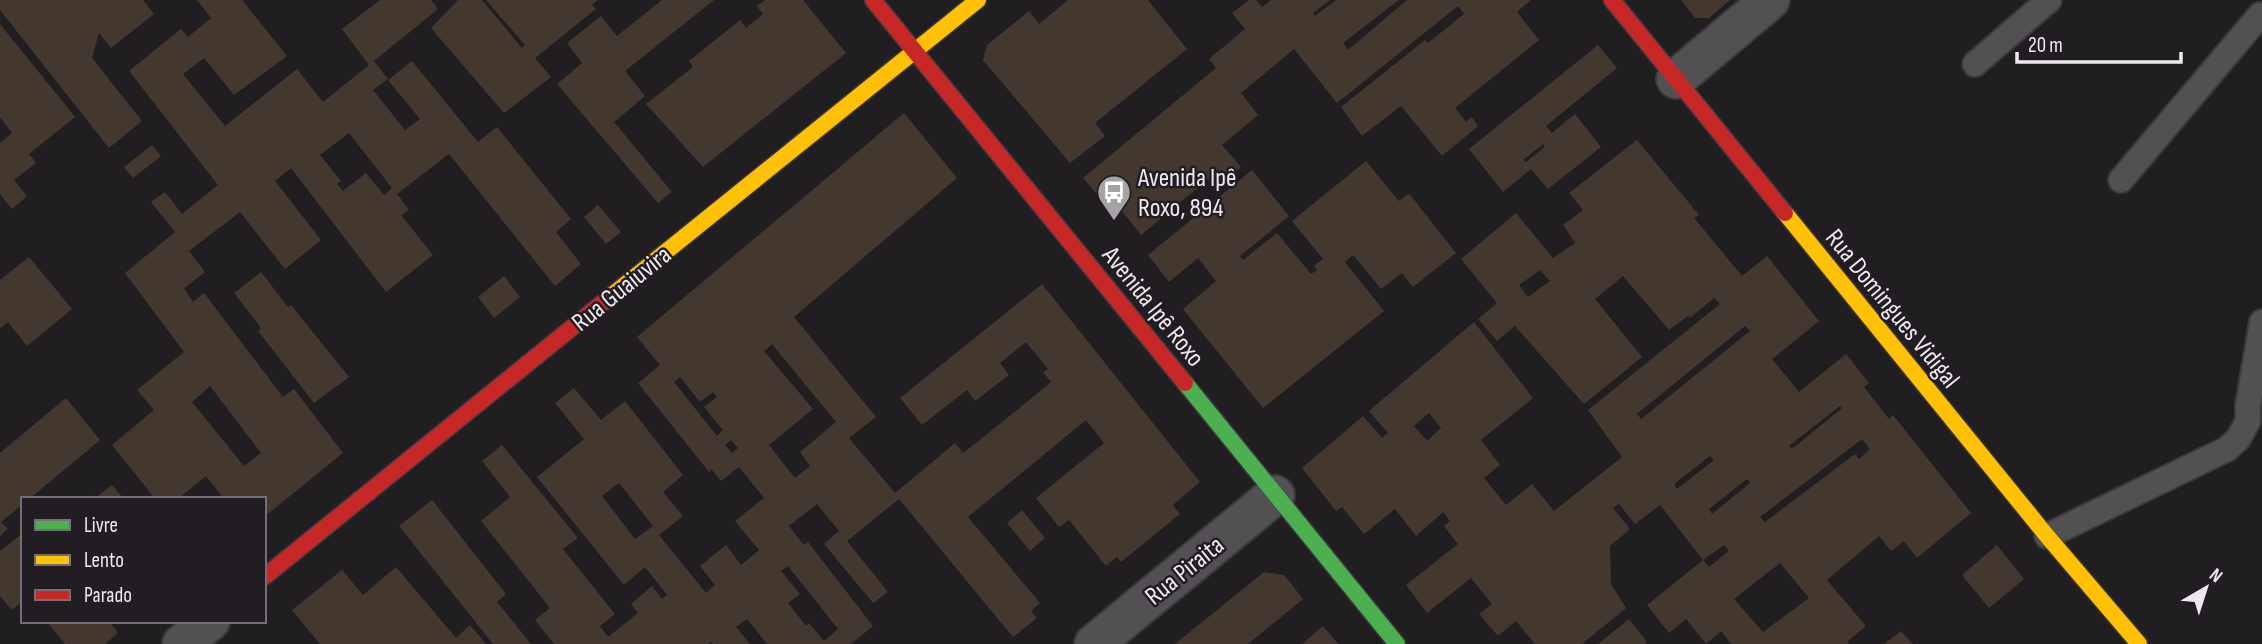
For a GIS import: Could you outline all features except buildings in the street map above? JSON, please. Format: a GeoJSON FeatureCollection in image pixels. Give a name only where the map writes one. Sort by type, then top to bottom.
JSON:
{"type":"FeatureCollection","features":[{"type":"Feature","properties":{"kind":"street","name":"Avenida Ipê Roxo"},"geometry":{"type":"LineString","coordinates":[[873,0],[1397,644]]}},
{"type":"Feature","properties":{"kind":"street","name":"Rua Guaiuvira"},"geometry":{"type":"LineString","coordinates":[[266,575],[978,0]]}},
{"type":"Feature","properties":{"kind":"street","name":"Rua Domingues Vidigal"},"geometry":{"type":"LineString","coordinates":[[1612,0],[2047,536],[2139,644]]}},
{"type":"Feature","properties":{"kind":"street"},"geometry":{"type":"LineString","coordinates":[[1676,79],[1770,0]]}},
{"type":"Feature","properties":{"kind":"street","name":"Rua Piraita"},"geometry":{"type":"LineString","coordinates":[[1094,644],[1275,495]]}},
{"type":"Feature","properties":{"kind":"street"},"geometry":{"type":"LineString","coordinates":[[181,644],[207,623]]}},
{"type":"Feature","properties":{"kind":"lane"},"geometry":{"type":"LineString","coordinates":[[1975,64],[2049,0]]}},
{"type":"Feature","properties":{"kind":"lane"},"geometry":{"type":"LineString","coordinates":[[2121,180],[2256,11]]}},
{"type":"Feature","properties":{"kind":"lane"},"geometry":{"type":"LineString","coordinates":[[2047,536],[2227,449],[2238,439],[2248,421],[2248,405],[2262,322]]}},
{"type":"Feature","properties":{"kind":"traffic: fast"},"geometry":{"type":"LineString","coordinates":[[1185,383],[1397,644]]}},
{"type":"Feature","properties":{"kind":"traffic: slow"},"geometry":{"type":"LineString","coordinates":[[611,296],[978,0]]}},
{"type":"Feature","properties":{"kind":"traffic: slow"},"geometry":{"type":"LineString","coordinates":[[1785,213],[2047,536],[2139,644]]}},
{"type":"Feature","properties":{"kind":"traffic: jam"},"geometry":{"type":"LineString","coordinates":[[873,0],[1185,383]]}},
{"type":"Feature","properties":{"kind":"traffic: jam"},"geometry":{"type":"LineString","coordinates":[[1612,0],[1785,213]]}},
{"type":"Feature","properties":{"kind":"traffic: jam"},"geometry":{"type":"LineString","coordinates":[[266,575],[611,296]]}},
{"type":"Feature","properties":{"kind":"place","name":"Avenida Ipê Roxo, 894"},"geometry":{"type":"Point","coordinates":[1114,222]}}]}
